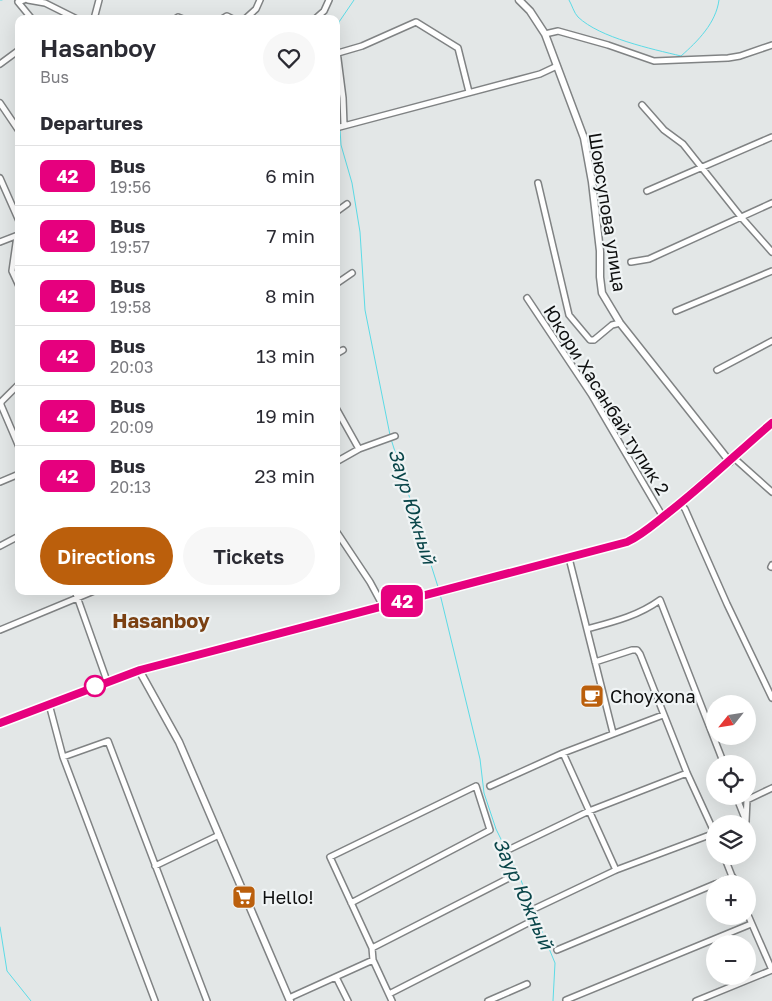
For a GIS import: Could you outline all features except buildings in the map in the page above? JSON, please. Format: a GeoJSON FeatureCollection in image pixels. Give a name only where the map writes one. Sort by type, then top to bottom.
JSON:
{"type":"FeatureCollection","features":[{"type":"Feature","properties":{"kind":"street"},"geometry":{"type":"LineString","coordinates":[[24,0],[18,2],[29,15]]}},
{"type":"Feature","properties":{"kind":"street"},"geometry":{"type":"LineString","coordinates":[[28,0],[45,3],[69,15]]}},
{"type":"Feature","properties":{"kind":"street"},"geometry":{"type":"LineString","coordinates":[[95,15],[99,0]]}},
{"type":"Feature","properties":{"kind":"street"},"geometry":{"type":"LineString","coordinates":[[249,15],[256,9],[260,0]]}},
{"type":"Feature","properties":{"kind":"street"},"geometry":{"type":"LineString","coordinates":[[322,15],[329,0]]}},
{"type":"Feature","properties":{"kind":"street","name":"Шоюсупова улица"},"geometry":{"type":"LineString","coordinates":[[519,0],[530,11],[545,34],[582,131],[588,152],[600,251],[601,288],[607,302],[620,323],[732,460]]}},
{"type":"Feature","properties":{"kind":"street"},"geometry":{"type":"LineString","coordinates":[[340,50],[362,46],[416,22],[458,48],[469,92]]}},
{"type":"Feature","properties":{"kind":"street"},"geometry":{"type":"LineString","coordinates":[[545,34],[558,32],[608,45],[654,62],[728,58],[772,45]]}},
{"type":"Feature","properties":{"kind":"street"},"geometry":{"type":"LineString","coordinates":[[0,64],[15,53]]}},
{"type":"Feature","properties":{"kind":"street"},"geometry":{"type":"LineString","coordinates":[[340,126],[540,74],[557,66]]}},
{"type":"Feature","properties":{"kind":"street"},"geometry":{"type":"LineString","coordinates":[[340,83],[344,125]]}},
{"type":"Feature","properties":{"kind":"street"},"geometry":{"type":"LineString","coordinates":[[0,103],[15,125]]}},
{"type":"Feature","properties":{"kind":"street"},"geometry":{"type":"LineString","coordinates":[[642,105],[664,130],[683,144],[741,217],[772,252]]}},
{"type":"Feature","properties":{"kind":"street"},"geometry":{"type":"LineString","coordinates":[[647,191],[772,137]]}},
{"type":"Feature","properties":{"kind":"street"},"geometry":{"type":"LineString","coordinates":[[0,178],[15,212]]}},
{"type":"Feature","properties":{"kind":"street"},"geometry":{"type":"LineString","coordinates":[[538,183],[569,314],[590,340],[594,340],[612,324],[620,323]]}},
{"type":"Feature","properties":{"kind":"street"},"geometry":{"type":"LineString","coordinates":[[631,262],[649,260],[772,203]]}},
{"type":"Feature","properties":{"kind":"street"},"geometry":{"type":"LineString","coordinates":[[340,209],[347,204]]}},
{"type":"Feature","properties":{"kind":"street"},"geometry":{"type":"LineString","coordinates":[[0,242],[15,236]]}},
{"type":"Feature","properties":{"kind":"street"},"geometry":{"type":"LineString","coordinates":[[15,254],[12,272],[15,278]]}},
{"type":"Feature","properties":{"kind":"street"},"geometry":{"type":"LineString","coordinates":[[676,311],[772,271]]}},
{"type":"Feature","properties":{"kind":"street"},"geometry":{"type":"LineString","coordinates":[[340,281],[352,273]]}},
{"type":"Feature","properties":{"kind":"street","name":"Юкори Хасанбай тупик 2"},"geometry":{"type":"LineString","coordinates":[[527,298],[591,394],[663,517]]}},
{"type":"Feature","properties":{"kind":"street"},"geometry":{"type":"LineString","coordinates":[[717,370],[772,342]]}},
{"type":"Feature","properties":{"kind":"street"},"geometry":{"type":"LineString","coordinates":[[15,388],[1,402],[2,413],[15,439]]}},
{"type":"Feature","properties":{"kind":"street"},"geometry":{"type":"LineString","coordinates":[[340,415],[359,449]]}},
{"type":"Feature","properties":{"kind":"street"},"geometry":{"type":"LineString","coordinates":[[0,723],[140,670],[627,542],[663,517],[732,460],[772,423]]}},
{"type":"Feature","properties":{"kind":"street"},"geometry":{"type":"LineString","coordinates":[[340,460],[359,449],[395,436]]}},
{"type":"Feature","properties":{"kind":"street"},"geometry":{"type":"LineString","coordinates":[[732,460],[772,492]]}},
{"type":"Feature","properties":{"kind":"street"},"geometry":{"type":"LineString","coordinates":[[0,482],[15,476]]}},
{"type":"Feature","properties":{"kind":"street"},"geometry":{"type":"LineString","coordinates":[[680,503],[685,508],[727,604],[772,698]]}},
{"type":"Feature","properties":{"kind":"street"},"geometry":{"type":"LineString","coordinates":[[340,537],[370,582],[383,606]]}},
{"type":"Feature","properties":{"kind":"street"},"geometry":{"type":"LineString","coordinates":[[0,546],[15,538]]}},
{"type":"Feature","properties":{"kind":"street"},"geometry":{"type":"LineString","coordinates":[[569,558],[613,733]]}},
{"type":"Feature","properties":{"kind":"street"},"geometry":{"type":"LineString","coordinates":[[76,595],[107,682]]}},
{"type":"Feature","properties":{"kind":"street"},"geometry":{"type":"LineString","coordinates":[[0,630],[86,595]]}},
{"type":"Feature","properties":{"kind":"street"},"geometry":{"type":"LineString","coordinates":[[587,629],[628,618],[646,610],[660,600],[720,755]]}},
{"type":"Feature","properties":{"kind":"street"},"geometry":{"type":"LineString","coordinates":[[595,662],[637,650],[640,654],[687,773],[706,815]]}},
{"type":"Feature","properties":{"kind":"street"},"geometry":{"type":"LineString","coordinates":[[140,670],[179,742],[289,999],[373,960]]}},
{"type":"Feature","properties":{"kind":"street"},"geometry":{"type":"LineString","coordinates":[[49,704],[64,757],[155,1001]]}},
{"type":"Feature","properties":{"kind":"street"},"geometry":{"type":"LineString","coordinates":[[490,786],[563,753],[663,714]]}},
{"type":"Feature","properties":{"kind":"street"},"geometry":{"type":"LineString","coordinates":[[64,757],[108,741],[207,1001]]}},
{"type":"Feature","properties":{"kind":"street"},"geometry":{"type":"LineString","coordinates":[[563,753],[616,870]]}},
{"type":"Feature","properties":{"kind":"street"},"geometry":{"type":"LineString","coordinates":[[510,849],[589,811],[687,773]]}},
{"type":"Feature","properties":{"kind":"street"},"geometry":{"type":"LineString","coordinates":[[351,903],[490,830],[476,786],[330,857],[351,903],[372,948],[373,960],[392,1001]]}},
{"type":"Feature","properties":{"kind":"street"},"geometry":{"type":"LineString","coordinates":[[756,795],[772,788]]}},
{"type":"Feature","properties":{"kind":"street"},"geometry":{"type":"LineString","coordinates":[[155,866],[219,835]]}},
{"type":"Feature","properties":{"kind":"street"},"geometry":{"type":"LineString","coordinates":[[536,908],[616,870],[706,837]]}},
{"type":"Feature","properties":{"kind":"street"},"geometry":{"type":"LineString","coordinates":[[372,948],[508,878]]}},
{"type":"Feature","properties":{"kind":"street"},"geometry":{"type":"LineString","coordinates":[[556,950],[706,888]]}},
{"type":"Feature","properties":{"kind":"street"},"geometry":{"type":"LineString","coordinates":[[389,994],[528,922]]}},
{"type":"Feature","properties":{"kind":"street"},"geometry":{"type":"LineString","coordinates":[[566,1000],[749,925]]}},
{"type":"Feature","properties":{"kind":"street"},"geometry":{"type":"LineString","coordinates":[[696,1001],[772,970],[751,925]]}},
{"type":"Feature","properties":{"kind":"street"},"geometry":{"type":"LineString","coordinates":[[336,977],[348,1001]]}},
{"type":"Feature","properties":{"kind":"street"},"geometry":{"type":"LineString","coordinates":[[490,1000],[526,984]]}},
{"type":"Feature","properties":{"kind":"waterway","name":"Заур Южный"},"geometry":{"type":"LineString","coordinates":[[340,21],[354,0]]}},
{"type":"Feature","properties":{"kind":"waterway","name":"Hasanboy"},"geometry":{"type":"LineString","coordinates":[[569,0],[578,17],[599,31],[627,42],[681,56],[700,38],[710,24],[719,0]]}},
{"type":"Feature","properties":{"kind":"waterway","name":"Заур Южный"},"geometry":{"type":"LineString","coordinates":[[340,129],[341,145],[352,183],[360,232],[365,310],[390,435]]}},
{"type":"Feature","properties":{"kind":"waterway","name":"Заур Южный"},"geometry":{"type":"LineString","coordinates":[[391,439],[439,590]]}},
{"type":"Feature","properties":{"kind":"waterway","name":"Заур Южный"},"geometry":{"type":"LineString","coordinates":[[440,594],[480,759],[484,793],[496,829],[520,878],[555,963],[553,1001]]}},
{"type":"Feature","properties":{"kind":"waterway"},"geometry":{"type":"LineString","coordinates":[[0,927],[7,971],[31,1001]]}},
{"type":"Feature","properties":{"kind":"bus line","name":"42"},"geometry":{"type":"LineString","coordinates":[[0,723],[140,670],[627,542],[644,532],[730,462],[772,423]]}},
{"type":"Feature","properties":{"kind":"place","name":"Choyxona"},"geometry":{"type":"Point","coordinates":[592,696]}},
{"type":"Feature","properties":{"kind":"place","name":"Hello!"},"geometry":{"type":"Point","coordinates":[244,897]}},
{"type":"Feature","properties":{"kind":"district","name":"Hasanboy"},"geometry":{"type":"Point","coordinates":[161,620]}}]}
